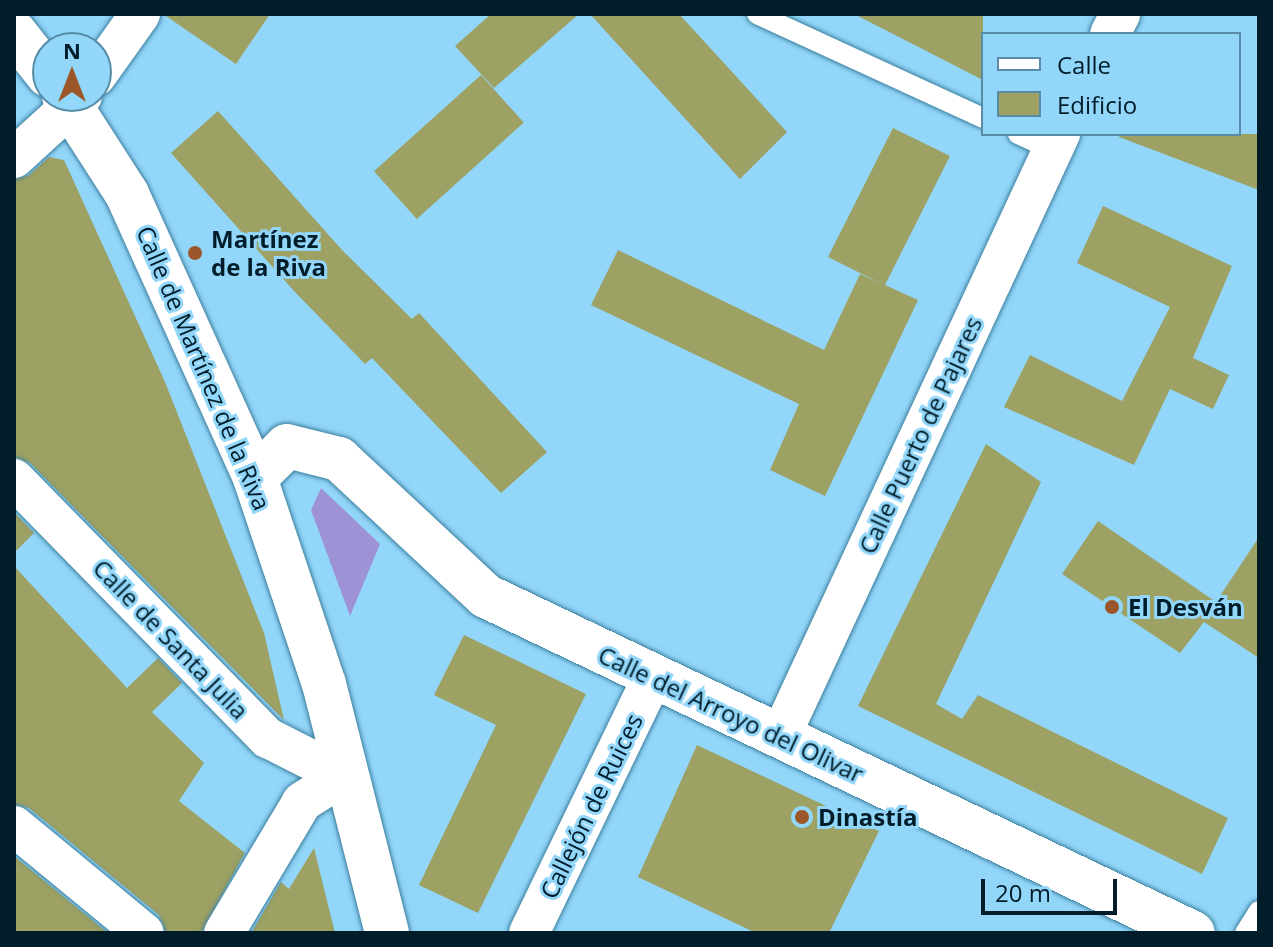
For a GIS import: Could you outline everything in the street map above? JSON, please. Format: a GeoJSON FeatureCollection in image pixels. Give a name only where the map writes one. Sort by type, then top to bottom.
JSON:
{"type":"FeatureCollection","features":[{"type":"Feature","properties":{"kind":"street"},"geometry":{"type":"LineString","coordinates":[[112,46],[140,14]]}},
{"type":"Feature","properties":{"kind":"street"},"geometry":{"type":"LineString","coordinates":[[1111,32],[1120,14]]}},
{"type":"Feature","properties":{"kind":"street","name":"Calle de Martínez de la Riva"},"geometry":{"type":"LineString","coordinates":[[14,32],[32,50]]}},
{"type":"Feature","properties":{"kind":"street"},"geometry":{"type":"LineString","coordinates":[[14,158],[54,112]]}},
{"type":"Feature","properties":{"kind":"street","name":"Calle de Martínez de la Riva"},"geometry":{"type":"LineString","coordinates":[[84,112],[127,194],[255,478],[324,684],[343,776],[387,933]]}},
{"type":"Feature","properties":{"kind":"street","name":"Calle Puerto de Pajares"},"geometry":{"type":"LineString","coordinates":[[780,737],[1043,139]]}},
{"type":"Feature","properties":{"kind":"street","name":"Calle del Arroyo del Olivar"},"geometry":{"type":"LineString","coordinates":[[255,478],[287,446],[339,459],[486,596],[652,679],[1193,933]]}},
{"type":"Feature","properties":{"kind":"street","name":"Calle de Santa Julia"},"geometry":{"type":"LineString","coordinates":[[14,479],[268,738],[343,776]]}},
{"type":"Feature","properties":{"kind":"street","name":"Callejón de Ruices"},"geometry":{"type":"LineString","coordinates":[[529,933],[652,679]]}},
{"type":"Feature","properties":{"kind":"street"},"geometry":{"type":"LineString","coordinates":[[224,933],[302,802],[343,776]]}},
{"type":"Feature","properties":{"kind":"street"},"geometry":{"type":"LineString","coordinates":[[14,826],[144,933]]}},
{"type":"Feature","properties":{"kind":"lane"},"geometry":{"type":"LineString","coordinates":[[757,14],[981,117]]}},
{"type":"Feature","properties":{"kind":"lane"},"geometry":{"type":"LineString","coordinates":[[1245,933],[1259,911]]}},
{"type":"Feature","properties":{"kind":"shaded area"},"geometry":{"type":"Polygon","coordinates":[[[321,488],[380,544],[350,616],[311,510],[321,488]]]}},
{"type":"Feature","properties":{"kind":"building"},"geometry":{"type":"Polygon","coordinates":[[[163,14],[270,14],[236,64],[163,14]]]}},
{"type":"Feature","properties":{"kind":"building"},"geometry":{"type":"Polygon","coordinates":[[[491,14],[579,14],[494,88],[455,46],[491,14]]]}},
{"type":"Feature","properties":{"kind":"building"},"geometry":{"type":"Polygon","coordinates":[[[590,14],[679,14],[787,132],[740,179],[590,14]]]}},
{"type":"Feature","properties":{"kind":"building"},"geometry":{"type":"Polygon","coordinates":[[[854,14],[983,14],[981,79],[854,14]]]}},
{"type":"Feature","properties":{"kind":"building"},"geometry":{"type":"Polygon","coordinates":[[[481,75],[524,123],[417,219],[374,171],[481,75]]]}},
{"type":"Feature","properties":{"kind":"building"},"geometry":{"type":"Polygon","coordinates":[[[218,111],[342,250],[412,319],[419,313],[547,452],[501,493],[372,358],[365,364],[294,291],[171,153],[218,111]]]}},
{"type":"Feature","properties":{"kind":"building"},"geometry":{"type":"Polygon","coordinates":[[[893,128],[950,156],[885,285],[918,300],[825,496],[770,470],[799,404],[591,305],[618,250],[824,350],[860,274],[882,284],[828,257],[893,128]]]}},
{"type":"Feature","properties":{"kind":"building"},"geometry":{"type":"Polygon","coordinates":[[[1259,134],[1259,190],[1119,137],[1259,134]]]}},
{"type":"Feature","properties":{"kind":"building"},"geometry":{"type":"Polygon","coordinates":[[[49,157],[64,160],[165,382],[264,633],[284,720],[30,463],[14,457],[14,180],[29,175],[49,157]]]}},
{"type":"Feature","properties":{"kind":"building"},"geometry":{"type":"Polygon","coordinates":[[[1103,206],[1232,266],[1193,358],[1229,375],[1213,409],[1170,389],[1134,465],[1004,407],[1030,355],[1122,401],[1170,307],[1077,263],[1103,206]]]}},
{"type":"Feature","properties":{"kind":"building"},"geometry":{"type":"Polygon","coordinates":[[[986,444],[1041,482],[936,704],[962,719],[978,695],[1228,818],[1202,874],[858,706],[986,444]]]}},
{"type":"Feature","properties":{"kind":"building"},"geometry":{"type":"Polygon","coordinates":[[[14,512],[34,533],[14,553],[14,512]]]}},
{"type":"Feature","properties":{"kind":"building"},"geometry":{"type":"Polygon","coordinates":[[[1098,521],[1216,602],[1259,537],[1259,658],[1204,622],[1180,653],[1062,574],[1098,521]]]}},
{"type":"Feature","properties":{"kind":"building"},"geometry":{"type":"Polygon","coordinates":[[[14,566],[127,688],[158,658],[182,683],[152,712],[204,763],[179,801],[245,853],[201,933],[166,933],[159,915],[29,808],[14,804],[14,566]]]}},
{"type":"Feature","properties":{"kind":"building"},"geometry":{"type":"Polygon","coordinates":[[[464,635],[586,694],[478,913],[419,885],[496,725],[434,695],[464,635]]]}},
{"type":"Feature","properties":{"kind":"building"},"geometry":{"type":"Polygon","coordinates":[[[697,745],[879,831],[829,933],[756,933],[638,877],[697,745]]]}},
{"type":"Feature","properties":{"kind":"building"},"geometry":{"type":"Polygon","coordinates":[[[314,848],[335,933],[251,933],[281,882],[289,889],[314,848]]]}},
{"type":"Feature","properties":{"kind":"building"},"geometry":{"type":"Polygon","coordinates":[[[14,856],[108,933],[14,933],[14,856]]]}},
{"type":"Feature","properties":{"kind":"place","name":"Martínez de la Riva"},"geometry":{"type":"Point","coordinates":[195,253]}},
{"type":"Feature","properties":{"kind":"place","name":"El Desván"},"geometry":{"type":"Point","coordinates":[1112,607]}},
{"type":"Feature","properties":{"kind":"place","name":"Dinastía"},"geometry":{"type":"Point","coordinates":[802,817]}}]}
